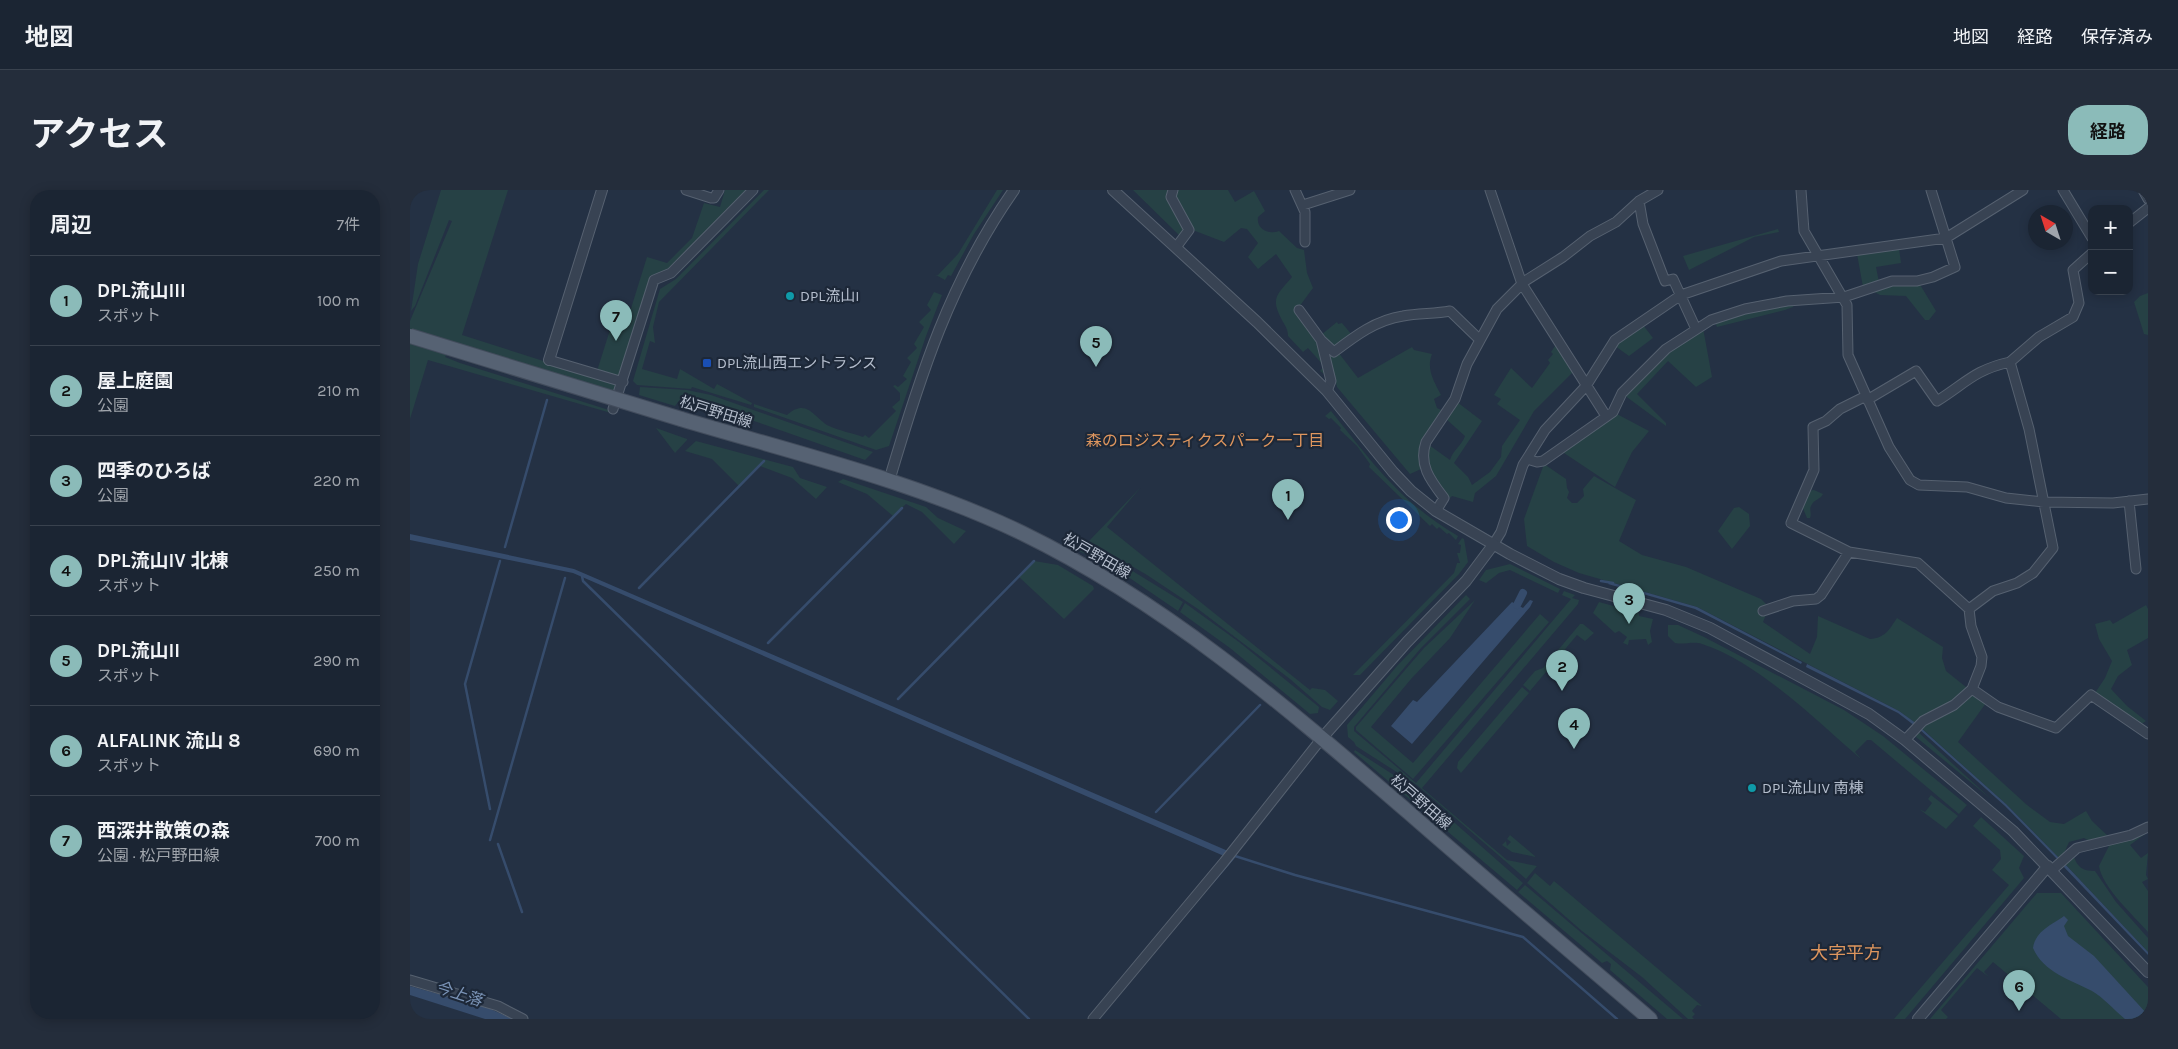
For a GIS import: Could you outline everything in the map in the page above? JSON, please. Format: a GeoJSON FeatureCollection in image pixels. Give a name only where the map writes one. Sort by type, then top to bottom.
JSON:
{"type":"FeatureCollection","features":[{"type":"Feature","properties":{"kind":"main road","name":"松戸野田線"},"geometry":{"type":"LineString","coordinates":[[410,336],[889,481],[946,501],[1006,526],[1108,580],[1158,611],[1230,663],[1322,738],[1650,1019]]}},
{"type":"Feature","properties":{"kind":"street"},"geometry":{"type":"LineString","coordinates":[[602,190],[549,360],[623,382]]}},
{"type":"Feature","properties":{"kind":"street"},"geometry":{"type":"LineString","coordinates":[[686,190],[714,198],[719,190]]}},
{"type":"Feature","properties":{"kind":"street"},"geometry":{"type":"LineString","coordinates":[[614,409],[654,280],[671,273],[753,190]]}},
{"type":"Feature","properties":{"kind":"street"},"geometry":{"type":"LineString","coordinates":[[889,481],[933,344],[950,300],[984,234],[1014,190]]}},
{"type":"Feature","properties":{"kind":"street"},"geometry":{"type":"LineString","coordinates":[[1112,190],[1177,246],[1257,322],[1326,391],[1393,472],[1411,491],[1436,511],[1493,545],[1559,579],[1584,588],[1666,610],[1710,628],[1852,703],[1905,740],[2056,865],[2148,972]]}},
{"type":"Feature","properties":{"kind":"street"},"geometry":{"type":"LineString","coordinates":[[1173,190],[1171,197],[1189,230],[1177,246]]}},
{"type":"Feature","properties":{"kind":"street"},"geometry":{"type":"LineString","coordinates":[[1295,190],[1303,205],[1305,242]]}},
{"type":"Feature","properties":{"kind":"street"},"geometry":{"type":"LineString","coordinates":[[1303,205],[1350,190]]}},
{"type":"Feature","properties":{"kind":"street"},"geometry":{"type":"LineString","coordinates":[[1490,190],[1522,284],[1606,416]]}},
{"type":"Feature","properties":{"kind":"street"},"geometry":{"type":"LineString","coordinates":[[1436,511],[1444,498],[1426,472],[1423,450],[1426,442],[1455,399],[1467,364],[1497,309],[1522,284],[1563,257],[1590,236],[1616,222],[1638,201],[1658,190]]}},
{"type":"Feature","properties":{"kind":"street"},"geometry":{"type":"LineString","coordinates":[[1801,190],[1804,231],[1844,297],[1848,316],[1848,355],[1888,447],[1903,471],[1914,483],[1967,487],[2006,498],[2044,502],[2148,499]]}},
{"type":"Feature","properties":{"kind":"street"},"geometry":{"type":"LineString","coordinates":[[1527,458],[1537,462],[1543,461],[1613,412],[1622,393],[1666,349],[1711,320],[1745,309],[1787,301],[1844,297],[1892,281],[1906,283],[1933,277],[1955,267],[1931,190]]}},
{"type":"Feature","properties":{"kind":"street"},"geometry":{"type":"LineString","coordinates":[[1093,1019],[1224,862],[1322,738],[1401,648],[1460,588],[1501,532],[1527,458],[1546,430],[1586,386],[1615,340],[1681,294],[1781,261],[1946,238],[2023,190]]}},
{"type":"Feature","properties":{"kind":"street"},"geometry":{"type":"LineString","coordinates":[[2063,190],[2088,231]]}},
{"type":"Feature","properties":{"kind":"street"},"geometry":{"type":"LineString","coordinates":[[2143,190],[2148,199]]}},
{"type":"Feature","properties":{"kind":"street"},"geometry":{"type":"LineString","coordinates":[[1638,201],[1644,224],[1665,281],[1673,279],[1696,329]]}},
{"type":"Feature","properties":{"kind":"street"},"geometry":{"type":"LineString","coordinates":[[2133,220],[2148,208]]}},
{"type":"Feature","properties":{"kind":"street"},"geometry":{"type":"LineString","coordinates":[[1905,740],[1929,717],[1954,706],[1972,689],[1981,666],[1982,657],[1971,626],[1970,609],[1918,563],[1849,552],[1791,523],[1814,470],[1813,427],[1826,421],[1840,409],[1866,398],[1916,371],[1937,401],[1982,370],[2010,362],[2039,337],[2073,317],[2078,303],[2073,270],[2088,257]]}},
{"type":"Feature","properties":{"kind":"street"},"geometry":{"type":"LineString","coordinates":[[1299,310],[1321,340],[1334,352],[1362,332],[1384,321],[1404,316],[1450,311],[1480,340]]}},
{"type":"Feature","properties":{"kind":"street"},"geometry":{"type":"LineString","coordinates":[[1321,340],[1331,381],[1326,391]]}},
{"type":"Feature","properties":{"kind":"street"},"geometry":{"type":"LineString","coordinates":[[1970,609],[1993,590],[2017,583],[2033,573],[2053,548],[2029,429],[2010,362]]}},
{"type":"Feature","properties":{"kind":"street"},"geometry":{"type":"LineString","coordinates":[[2129,501],[2136,569]]}},
{"type":"Feature","properties":{"kind":"street"},"geometry":{"type":"LineString","coordinates":[[1763,611],[1793,601],[1816,599],[1821,596],[1849,552]]}},
{"type":"Feature","properties":{"kind":"street"},"geometry":{"type":"LineString","coordinates":[[1972,689],[1998,707],[2056,728],[2091,695],[2147,730]]}},
{"type":"Feature","properties":{"kind":"street"},"geometry":{"type":"LineString","coordinates":[[1918,1019],[2056,865],[2078,848],[2131,835],[2148,827]]}},
{"type":"Feature","properties":{"kind":"street"},"geometry":{"type":"LineString","coordinates":[[410,980],[498,1006],[523,1019]]}},
{"type":"Feature","properties":{"kind":"green space"},"geometry":{"type":"Polygon","coordinates":[[[441,190],[508,190],[462,335],[619,385],[616,393],[410,329],[410,321],[452,221],[449,220],[415,306],[411,311],[418,264],[441,190]]]}},
{"type":"Feature","properties":{"kind":"green space"},"geometry":{"type":"Polygon","coordinates":[[[725,190],[746,190],[667,270],[650,276],[621,374],[616,377],[597,371],[615,314],[628,318],[647,257],[667,263],[692,238],[704,203],[720,207],[725,190]]]}},
{"type":"Feature","properties":{"kind":"green space"},"geometry":{"type":"Polygon","coordinates":[[[764,190],[769,190],[659,302],[653,327],[655,343],[650,341],[642,369],[677,379],[680,369],[714,389],[717,384],[752,403],[751,405],[692,387],[691,389],[637,385],[633,381],[660,289],[676,279],[764,190]]]}},
{"type":"Feature","properties":{"kind":"green space"},"geometry":{"type":"Polygon","coordinates":[[[997,190],[1003,190],[974,234],[951,276],[948,275],[945,280],[937,276],[958,254],[997,190]]]}},
{"type":"Feature","properties":{"kind":"green space"},"geometry":{"type":"Polygon","coordinates":[[[1133,190],[1171,190],[1185,228],[1181,237],[1133,190]]]}},
{"type":"Feature","properties":{"kind":"green space"},"geometry":{"type":"Polygon","coordinates":[[[1176,190],[1228,190],[1235,202],[1254,191],[1265,211],[1258,217],[1261,228],[1271,232],[1279,231],[1297,248],[1304,250],[1307,273],[1313,288],[1296,311],[1318,341],[1326,372],[1324,374],[1320,371],[1324,366],[1308,348],[1303,352],[1288,336],[1287,329],[1279,314],[1277,298],[1292,277],[1276,254],[1258,269],[1248,257],[1258,243],[1247,229],[1241,228],[1224,242],[1190,229],[1175,203],[1176,190]]]}},
{"type":"Feature","properties":{"kind":"green space"},"geometry":{"type":"Polygon","coordinates":[[[1778,229],[1779,232],[1754,237],[1689,270],[1683,256],[1778,229]]]}},
{"type":"Feature","properties":{"kind":"green space"},"geometry":{"type":"Polygon","coordinates":[[[1899,248],[1901,263],[1876,267],[1879,282],[1863,287],[1857,254],[1899,248]]]}},
{"type":"Feature","properties":{"kind":"green space"},"geometry":{"type":"Polygon","coordinates":[[[1919,283],[1936,311],[1929,320],[1925,320],[1906,296],[1880,295],[1871,290],[1892,284],[1919,283]]]}},
{"type":"Feature","properties":{"kind":"green space"},"geometry":{"type":"Polygon","coordinates":[[[934,292],[942,295],[926,336],[889,446],[876,450],[754,407],[754,404],[787,415],[794,410],[805,408],[829,426],[863,437],[865,435],[869,438],[896,411],[892,407],[900,400],[900,393],[893,386],[898,387],[907,379],[903,376],[911,362],[907,358],[917,348],[914,344],[924,327],[919,322],[931,310],[927,305],[934,292]]]}},
{"type":"Feature","properties":{"kind":"green space"},"geometry":{"type":"Polygon","coordinates":[[[2148,293],[2148,335],[2144,334],[2134,302],[2140,296],[2148,293]]]}},
{"type":"Feature","properties":{"kind":"green space"},"geometry":{"type":"Polygon","coordinates":[[[1794,304],[1793,307],[1785,310],[1717,327],[1715,322],[1746,312],[1794,304]]]}},
{"type":"Feature","properties":{"kind":"green space"},"geometry":{"type":"Polygon","coordinates":[[[1337,322],[1338,324],[1342,323],[1352,335],[1333,349],[1321,335],[1337,322]]]}},
{"type":"Feature","properties":{"kind":"green space"},"geometry":{"type":"Polygon","coordinates":[[[1643,325],[1653,338],[1629,356],[1615,346],[1643,325]]]}},
{"type":"Feature","properties":{"kind":"green space"},"geometry":{"type":"Polygon","coordinates":[[[1703,328],[1712,377],[1696,387],[1668,361],[1637,394],[1666,423],[1666,426],[1624,395],[1668,351],[1703,328]]]}},
{"type":"Feature","properties":{"kind":"green space"},"geometry":{"type":"Polygon","coordinates":[[[410,341],[448,352],[445,357],[460,363],[609,410],[611,413],[428,360],[410,419],[410,341]]]}},
{"type":"Feature","properties":{"kind":"green space"},"geometry":{"type":"Polygon","coordinates":[[[1557,343],[1574,371],[1534,411],[1496,476],[1475,493],[1473,502],[1452,496],[1450,498],[1440,486],[1430,468],[1428,453],[1429,445],[1450,460],[1464,439],[1465,436],[1446,419],[1457,402],[1482,421],[1454,463],[1468,477],[1472,485],[1490,472],[1501,457],[1502,446],[1520,420],[1497,404],[1501,399],[1494,395],[1511,368],[1532,388],[1550,363],[1548,360],[1553,354],[1551,352],[1557,343]]]}},
{"type":"Feature","properties":{"kind":"green space"},"geometry":{"type":"Polygon","coordinates":[[[1327,346],[1338,352],[1358,378],[1412,347],[1414,350],[1432,354],[1430,370],[1441,395],[1434,399],[1437,408],[1443,411],[1420,447],[1421,469],[1410,474],[1337,387],[1327,346]]]}},
{"type":"Feature","properties":{"kind":"green space"},"geometry":{"type":"Polygon","coordinates":[[[640,387],[687,390],[711,395],[873,452],[865,460],[683,396],[675,406],[639,395],[640,387]]]}},
{"type":"Feature","properties":{"kind":"green space"},"geometry":{"type":"Polygon","coordinates":[[[1331,411],[1388,480],[1419,509],[1458,536],[1456,540],[1439,527],[1437,529],[1432,524],[1430,526],[1369,467],[1370,464],[1357,446],[1340,430],[1341,428],[1331,418],[1329,419],[1325,416],[1331,411]]]}},
{"type":"Feature","properties":{"kind":"green space"},"geometry":{"type":"Polygon","coordinates":[[[1615,413],[1649,431],[1632,452],[1615,487],[1561,451],[1615,413]]]}},
{"type":"Feature","properties":{"kind":"green space"},"geometry":{"type":"Polygon","coordinates":[[[656,428],[687,439],[687,440],[675,453],[656,428]]]}},
{"type":"Feature","properties":{"kind":"green space"},"geometry":{"type":"Polygon","coordinates":[[[696,441],[793,467],[800,478],[827,487],[816,499],[792,478],[760,466],[740,487],[712,459],[685,451],[696,441]]]}},
{"type":"Feature","properties":{"kind":"green space"},"geometry":{"type":"Polygon","coordinates":[[[1544,464],[1566,479],[1569,492],[1567,498],[1572,503],[1577,503],[1584,496],[1583,489],[1594,476],[1636,500],[1619,541],[1642,555],[1686,567],[1761,599],[1769,607],[1763,622],[1810,654],[1817,637],[1818,616],[1870,639],[1883,635],[1897,618],[1943,647],[1942,658],[1946,671],[1986,703],[1958,742],[2027,805],[2050,822],[2064,824],[2086,811],[2092,821],[2109,837],[2091,842],[2084,838],[2069,842],[2061,860],[2006,804],[1919,726],[1899,711],[1697,607],[1579,573],[1554,562],[1527,546],[1524,519],[1544,464]]]}},
{"type":"Feature","properties":{"kind":"green space"},"geometry":{"type":"Polygon","coordinates":[[[843,479],[926,507],[938,518],[966,531],[954,544],[922,512],[906,504],[893,516],[867,494],[838,482],[843,479]]]}},
{"type":"Feature","properties":{"kind":"green space"},"geometry":{"type":"Polygon","coordinates":[[[1141,487],[1107,527],[1310,690],[1312,688],[1325,690],[1338,701],[1330,710],[1322,707],[1290,679],[1198,609],[1147,575],[1089,541],[1141,487]]]}},
{"type":"Feature","properties":{"kind":"green space"},"geometry":{"type":"Polygon","coordinates":[[[1814,490],[1823,494],[1810,507],[1811,515],[1810,518],[1807,518],[1802,506],[1808,491],[1814,490]]]}},
{"type":"Feature","properties":{"kind":"green space"},"geometry":{"type":"Polygon","coordinates":[[[1739,507],[1749,514],[1750,526],[1732,549],[1718,531],[1734,508],[1739,507]]]}},
{"type":"Feature","properties":{"kind":"green space"},"geometry":{"type":"Polygon","coordinates":[[[1462,538],[1464,539],[1468,562],[1459,574],[1360,675],[1353,675],[1454,573],[1457,563],[1460,563],[1457,553],[1460,553],[1461,545],[1458,544],[1462,538]]]}},
{"type":"Feature","properties":{"kind":"green space"},"geometry":{"type":"Polygon","coordinates":[[[1087,543],[1183,602],[1178,611],[1115,568],[1079,551],[1087,543]]]}},
{"type":"Feature","properties":{"kind":"green space"},"geometry":{"type":"Polygon","coordinates":[[[1034,561],[1058,565],[1093,586],[1094,589],[1064,619],[1019,577],[1034,561]]]}},
{"type":"Feature","properties":{"kind":"green space"},"geometry":{"type":"Polygon","coordinates":[[[1510,564],[1560,589],[1558,593],[1510,570],[1499,573],[1486,583],[1479,580],[1486,570],[1510,564]]]}},
{"type":"Feature","properties":{"kind":"green space"},"geometry":{"type":"Polygon","coordinates":[[[1564,591],[1575,595],[1572,598],[1579,600],[1578,604],[1422,788],[1507,860],[1537,866],[1526,879],[1417,785],[1356,746],[1348,737],[1347,725],[1397,666],[1466,595],[1470,599],[1421,648],[1354,727],[1354,731],[1416,783],[1571,599],[1562,595],[1564,591]]]}},
{"type":"Feature","properties":{"kind":"green space"},"geometry":{"type":"Polygon","coordinates":[[[1475,600],[1450,638],[1411,679],[1371,727],[1413,763],[1540,614],[1549,622],[1413,779],[1356,730],[1356,727],[1424,648],[1475,600]]]}},
{"type":"Feature","properties":{"kind":"green space"},"geometry":{"type":"Polygon","coordinates":[[[1599,602],[1639,613],[1639,616],[1653,619],[1650,631],[1652,642],[1648,645],[1646,639],[1629,640],[1628,645],[1623,643],[1627,637],[1619,631],[1615,633],[1593,613],[1599,602]]]}},
{"type":"Feature","properties":{"kind":"green space"},"geometry":{"type":"Polygon","coordinates":[[[1185,603],[1239,642],[1319,707],[1318,713],[1310,714],[1230,648],[1180,612],[1185,603]]]}},
{"type":"Feature","properties":{"kind":"green space"},"geometry":{"type":"Polygon","coordinates":[[[2146,605],[2148,609],[2148,638],[2127,650],[2132,665],[2118,676],[2111,689],[2127,706],[2146,721],[2140,725],[2095,693],[2105,678],[2112,661],[2099,639],[2095,624],[2110,620],[2113,624],[2146,605]]]}},
{"type":"Feature","properties":{"kind":"green space"},"geometry":{"type":"Polygon","coordinates":[[[1580,624],[1583,624],[1594,633],[1585,641],[1577,635],[1530,691],[1523,685],[1535,671],[1543,668],[1580,624]]]}},
{"type":"Feature","properties":{"kind":"green space"},"geometry":{"type":"Polygon","coordinates":[[[1668,625],[1678,625],[1704,637],[1844,710],[1883,736],[1967,805],[1959,814],[1871,740],[1867,740],[1855,752],[1861,759],[1806,710],[1765,678],[1744,664],[1702,644],[1675,643],[1668,636],[1668,625]]]}},
{"type":"Feature","properties":{"kind":"green space"},"geometry":{"type":"Polygon","coordinates":[[[1522,687],[1529,693],[1461,773],[1457,768],[1458,762],[1522,687]]]}},
{"type":"Feature","properties":{"kind":"green space"},"geometry":{"type":"Polygon","coordinates":[[[1917,731],[1991,799],[1916,737],[1917,731]]]}},
{"type":"Feature","properties":{"kind":"green space"},"geometry":{"type":"Polygon","coordinates":[[[1355,750],[1417,790],[1419,794],[1413,802],[1354,752],[1355,750]]]}},
{"type":"Feature","properties":{"kind":"green space"},"geometry":{"type":"Polygon","coordinates":[[[1423,795],[1523,883],[1517,890],[1415,804],[1423,795]]]}},
{"type":"Feature","properties":{"kind":"green space"},"geometry":{"type":"Polygon","coordinates":[[[1931,795],[1958,816],[1946,829],[1919,809],[1925,812],[1932,803],[1928,799],[1931,795]]]}},
{"type":"Feature","properties":{"kind":"green space"},"geometry":{"type":"Polygon","coordinates":[[[1981,817],[2024,856],[2019,868],[2024,878],[1905,1019],[1894,1019],[2009,885],[1992,870],[2001,859],[2000,850],[1973,826],[1981,817]]]}},
{"type":"Feature","properties":{"kind":"green space"},"geometry":{"type":"Polygon","coordinates":[[[2144,832],[2145,834],[2130,845],[2141,858],[2148,853],[2146,875],[2148,879],[2142,882],[2148,891],[2148,932],[2112,892],[2101,874],[2099,866],[2110,844],[2144,832]]]}},
{"type":"Feature","properties":{"kind":"green space"},"geometry":{"type":"Polygon","coordinates":[[[1510,835],[1536,857],[1512,852],[1502,845],[1506,841],[1507,846],[1511,842],[1507,839],[1510,835]]]}},
{"type":"Feature","properties":{"kind":"green space"},"geometry":{"type":"Polygon","coordinates":[[[2073,854],[2076,862],[2081,867],[2095,871],[2116,902],[2148,938],[2148,952],[2064,863],[2073,854]]]}},
{"type":"Feature","properties":{"kind":"green space"},"geometry":{"type":"Polygon","coordinates":[[[1535,873],[1550,886],[1554,881],[1702,1006],[1697,1005],[1692,1011],[1695,1014],[1692,1017],[1694,1019],[1688,1019],[1642,977],[1582,931],[1527,883],[1535,873]]]}},
{"type":"Feature","properties":{"kind":"green space"},"geometry":{"type":"Polygon","coordinates":[[[1525,885],[1683,1019],[1667,1019],[1610,970],[1611,964],[1607,961],[1602,963],[1518,892],[1525,885]]]}},
{"type":"Feature","properties":{"kind":"green space"},"geometry":{"type":"Polygon","coordinates":[[[2037,893],[2061,893],[2148,987],[2148,1019],[2061,1019],[1993,962],[1984,972],[1989,977],[1977,968],[1941,1010],[1948,1017],[1946,1019],[1930,1019],[2037,893]]]}},
{"type":"Feature","properties":{"kind":"water"},"geometry":{"type":"Polygon","coordinates":[[[410,534],[574,569],[1228,851],[1224,856],[573,573],[410,540],[410,534]]]}},
{"type":"Feature","properties":{"kind":"water"},"geometry":{"type":"Polygon","coordinates":[[[1610,582],[1697,607],[1802,662],[1801,664],[1695,609],[1608,584],[1610,582]]]}},
{"type":"Feature","properties":{"kind":"water"},"geometry":{"type":"Polygon","coordinates":[[[1530,600],[1533,601],[1530,607],[1412,744],[1391,726],[1413,700],[1417,702],[1512,602],[1523,608],[1530,600]]]}},
{"type":"Feature","properties":{"kind":"water"},"geometry":{"type":"Polygon","coordinates":[[[1807,664],[1899,711],[1917,724],[1915,726],[1898,713],[1806,667],[1807,664]]]}},
{"type":"Feature","properties":{"kind":"water"},"geometry":{"type":"Polygon","coordinates":[[[1921,728],[2006,804],[2061,860],[2059,861],[2005,806],[1919,729],[1921,728]]]}},
{"type":"Feature","properties":{"kind":"water"},"geometry":{"type":"Polygon","coordinates":[[[2064,863],[2148,952],[2148,955],[2062,865],[2064,863]]]}},
{"type":"Feature","properties":{"kind":"water"},"geometry":{"type":"Polygon","coordinates":[[[2064,916],[2068,920],[2064,926],[2068,936],[2094,956],[2148,1015],[2148,1019],[2125,1019],[2092,991],[2058,974],[2043,963],[2033,948],[2037,937],[2064,916]]]}},
{"type":"Feature","properties":{"kind":"water"},"geometry":{"type":"Polygon","coordinates":[[[410,986],[488,1008],[513,1019],[485,1019],[410,995],[410,986]]]}},
{"type":"Feature","properties":{"kind":"waterway"},"geometry":{"type":"LineString","coordinates":[[505,547],[547,400]]}},
{"type":"Feature","properties":{"kind":"waterway"},"geometry":{"type":"LineString","coordinates":[[639,588],[764,461]]}},
{"type":"Feature","properties":{"kind":"waterway"},"geometry":{"type":"LineString","coordinates":[[768,643],[902,508]]}},
{"type":"Feature","properties":{"kind":"waterway"},"geometry":{"type":"LineString","coordinates":[[490,809],[465,684],[500,561]]}},
{"type":"Feature","properties":{"kind":"waterway"},"geometry":{"type":"LineString","coordinates":[[898,699],[1034,561]]}},
{"type":"Feature","properties":{"kind":"waterway"},"geometry":{"type":"LineString","coordinates":[[582,576],[583,581],[1029,1019]]}},
{"type":"Feature","properties":{"kind":"waterway"},"geometry":{"type":"LineString","coordinates":[[490,840],[565,578]]}},
{"type":"Feature","properties":{"kind":"waterway"},"geometry":{"type":"LineString","coordinates":[[1601,581],[1613,583]]}},
{"type":"Feature","properties":{"kind":"waterway"},"geometry":{"type":"LineString","coordinates":[[1517,605],[1523,593]]}},
{"type":"Feature","properties":{"kind":"waterway"},"geometry":{"type":"LineString","coordinates":[[1156,812],[1260,705]]}},
{"type":"Feature","properties":{"kind":"waterway"},"geometry":{"type":"LineString","coordinates":[[498,844],[522,912]]}},
{"type":"Feature","properties":{"kind":"waterway"},"geometry":{"type":"LineString","coordinates":[[1212,883],[1235,856],[1295,875],[1523,937],[1617,1019]]}},
{"type":"Feature","properties":{"kind":"place","name":"DPL流山I"},"geometry":{"type":"Point","coordinates":[790,296]}},
{"type":"Feature","properties":{"kind":"place","name":"西深井散策の森"},"geometry":{"type":"Point","coordinates":[616,341]}},
{"type":"Feature","properties":{"kind":"place","name":"DPL流山西エントランス"},"geometry":{"type":"Point","coordinates":[707,363]}},
{"type":"Feature","properties":{"kind":"place","name":"DPL流山II"},"geometry":{"type":"Point","coordinates":[1096,367]}},
{"type":"Feature","properties":{"kind":"place","name":"DPL流山III"},"geometry":{"type":"Point","coordinates":[1288,520]}},
{"type":"Feature","properties":{"kind":"place","name":"四季のひろば"},"geometry":{"type":"Point","coordinates":[1629,624]}},
{"type":"Feature","properties":{"kind":"place","name":"屋上庭園"},"geometry":{"type":"Point","coordinates":[1562,691]}},
{"type":"Feature","properties":{"kind":"place","name":"DPL流山IV 北棟"},"geometry":{"type":"Point","coordinates":[1574,749]}},
{"type":"Feature","properties":{"kind":"place","name":"DPL流山IV 南棟"},"geometry":{"type":"Point","coordinates":[1752,788]}},
{"type":"Feature","properties":{"kind":"place","name":"ALFALINK 流山 8"},"geometry":{"type":"Point","coordinates":[2019,1011]}},
{"type":"Feature","properties":{"kind":"district","name":"森のロジスティクスパーク一丁目"},"geometry":{"type":"Point","coordinates":[1205,440]}},
{"type":"Feature","properties":{"kind":"district","name":"大字平方"},"geometry":{"type":"Point","coordinates":[1846,953]}},
{"type":"Feature","properties":{"kind":"water label","name":"今上落"},"geometry":{"type":"Point","coordinates":[459,993]}}]}
